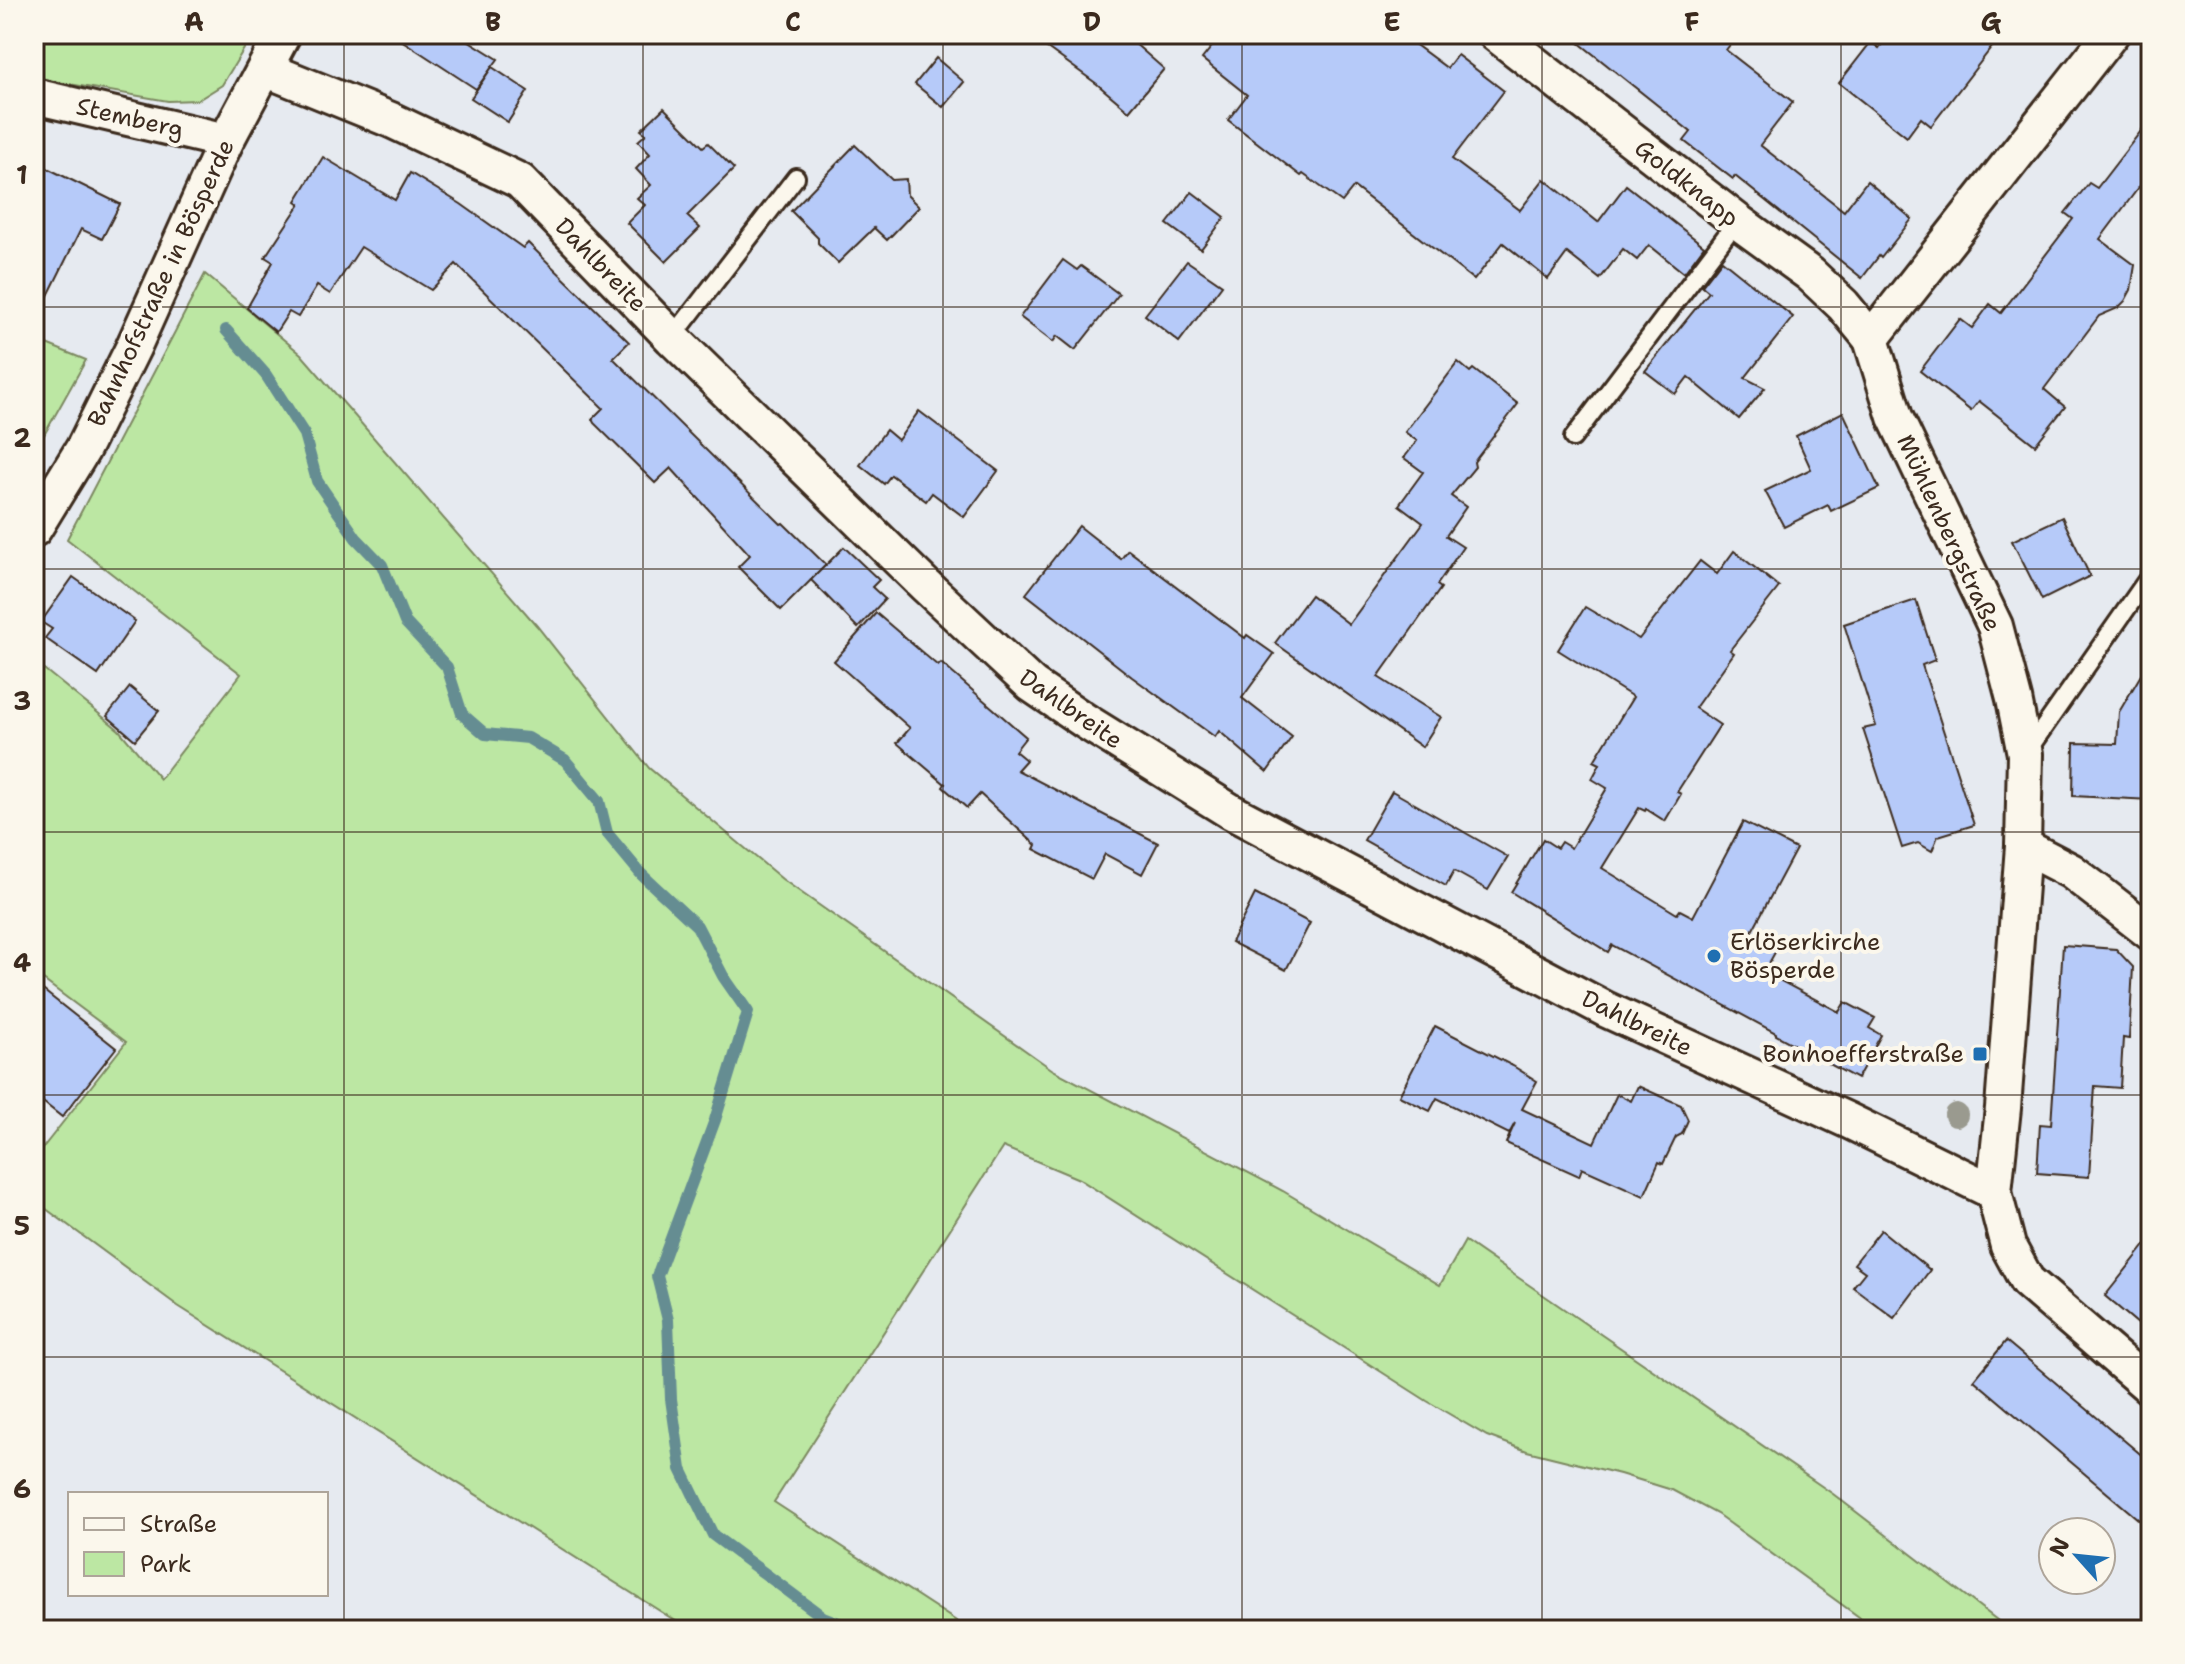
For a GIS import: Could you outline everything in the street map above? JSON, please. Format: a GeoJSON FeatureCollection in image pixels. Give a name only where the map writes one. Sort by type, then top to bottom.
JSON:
{"type":"FeatureCollection","features":[{"type":"Feature","properties":{"kind":"street","name":"Bahnhofstraße in Bösperde"},"geometry":{"type":"LineString","coordinates":[[34,529],[89,437],[133,348],[226,141],[283,34]]}},
{"type":"Feature","properties":{"kind":"street","name":"Goldknapp"},"geometry":{"type":"LineString","coordinates":[[1496,34],[1810,274],[1843,305],[1871,339]]}},
{"type":"Feature","properties":{"kind":"street"},"geometry":{"type":"LineString","coordinates":[[1871,339],[2111,34]]}},
{"type":"Feature","properties":{"kind":"street","name":"Dahlbreite"},"geometry":{"type":"LineString","coordinates":[[265,69],[391,120],[520,181],[672,338],[988,645],[1032,685],[1085,721],[1230,811],[1605,1009],[1849,1121],[1994,1192]]}},
{"type":"Feature","properties":{"kind":"street","name":"Stemberg"},"geometry":{"type":"LineString","coordinates":[[34,96],[226,141]]}},
{"type":"Feature","properties":{"kind":"street","name":"Mühlenbergstraße"},"geometry":{"type":"LineString","coordinates":[[1871,339],[1895,417],[1995,626],[2025,754],[2023,846],[1994,1192],[2008,1246],[2027,1281],[2151,1388]]}},
{"type":"Feature","properties":{"kind":"street"},"geometry":{"type":"LineString","coordinates":[[2023,846],[2071,871],[2151,933]]}},
{"type":"Feature","properties":{"kind":"lane"},"geometry":{"type":"LineString","coordinates":[[672,338],[796,177]]}},
{"type":"Feature","properties":{"kind":"lane"},"geometry":{"type":"LineString","coordinates":[[1573,438],[1737,221]]}},
{"type":"Feature","properties":{"kind":"lane"},"geometry":{"type":"LineString","coordinates":[[2025,754],[2151,574]]}},
{"type":"Feature","properties":{"kind":"green space"},"geometry":{"type":"Polygon","coordinates":[[[34,34],[253,34],[222,85],[198,100],[168,101],[34,78],[34,34]]]}},
{"type":"Feature","properties":{"kind":"green space"},"geometry":{"type":"Polygon","coordinates":[[[205,274],[301,354],[537,626],[649,768],[782,879],[1053,1070],[1283,1191],[1440,1285],[1465,1241],[1833,1494],[2010,1630],[1877,1630],[1717,1514],[1672,1490],[1527,1451],[1487,1436],[1079,1179],[1003,1147],[774,1502],[970,1630],[690,1630],[178,1306],[34,1200],[34,1159],[126,1042],[34,973],[34,661],[119,730],[160,779],[241,674],[67,539],[205,274]]]}},
{"type":"Feature","properties":{"kind":"green space"},"geometry":{"type":"Polygon","coordinates":[[[34,339],[86,360],[34,453],[34,339]]]}},
{"type":"Feature","properties":{"kind":"building"},"geometry":{"type":"Polygon","coordinates":[[[392,34],[458,34],[498,59],[476,89],[392,34]]]}},
{"type":"Feature","properties":{"kind":"building"},"geometry":{"type":"Polygon","coordinates":[[[1028,34],[1124,34],[1164,69],[1129,111],[1028,34]]]}},
{"type":"Feature","properties":{"kind":"building"},"geometry":{"type":"Polygon","coordinates":[[[1222,34],[1401,34],[1447,68],[1457,55],[1504,91],[1452,159],[1520,210],[1544,179],[1598,222],[1626,185],[1704,246],[1684,273],[1649,245],[1637,260],[1623,249],[1600,279],[1567,253],[1548,279],[1503,243],[1474,280],[1354,187],[1342,202],[1303,174],[1301,176],[1228,120],[1247,95],[1202,59],[1222,34]]]}},
{"type":"Feature","properties":{"kind":"building"},"geometry":{"type":"Polygon","coordinates":[[[1568,34],[1738,34],[1726,50],[1793,102],[1760,145],[1844,211],[1867,181],[1912,219],[1862,278],[1735,176],[1733,179],[1684,141],[1691,132],[1568,34]]]}},
{"type":"Feature","properties":{"kind":"building"},"geometry":{"type":"Polygon","coordinates":[[[1889,34],[2002,34],[1931,126],[1921,118],[1907,137],[1839,83],[1871,42],[1879,48],[1889,34]]]}},
{"type":"Feature","properties":{"kind":"building"},"geometry":{"type":"Polygon","coordinates":[[[936,58],[964,82],[943,107],[915,84],[936,58]]]}},
{"type":"Feature","properties":{"kind":"building"},"geometry":{"type":"Polygon","coordinates":[[[492,67],[528,91],[508,122],[471,98],[492,67]]]}},
{"type":"Feature","properties":{"kind":"building"},"geometry":{"type":"Polygon","coordinates":[[[664,108],[703,147],[708,143],[734,169],[687,216],[700,228],[666,262],[627,223],[645,205],[637,198],[651,185],[636,169],[650,154],[638,141],[646,134],[641,130],[664,108]]]}},
{"type":"Feature","properties":{"kind":"building"},"geometry":{"type":"Polygon","coordinates":[[[2151,118],[2151,171],[2100,239],[2135,265],[2131,290],[2118,308],[2099,316],[2044,389],[2065,407],[2035,445],[1979,401],[1971,411],[1920,371],[1960,319],[1972,328],[1990,304],[2001,313],[2073,219],[2065,213],[2089,183],[2097,188],[2151,118]]]}},
{"type":"Feature","properties":{"kind":"building"},"geometry":{"type":"Polygon","coordinates":[[[855,145],[892,180],[906,179],[907,195],[919,207],[887,240],[874,228],[838,263],[791,211],[855,145]]]}},
{"type":"Feature","properties":{"kind":"building"},"geometry":{"type":"Polygon","coordinates":[[[323,157],[395,200],[410,173],[523,248],[528,243],[629,342],[613,358],[826,565],[781,610],[738,567],[750,555],[671,468],[655,483],[594,423],[592,419],[603,408],[456,264],[431,290],[361,247],[330,294],[317,286],[298,317],[289,312],[276,332],[247,308],[273,262],[265,257],[300,204],[296,201],[323,157]]]}},
{"type":"Feature","properties":{"kind":"building"},"geometry":{"type":"Polygon","coordinates":[[[45,167],[120,204],[102,239],[81,229],[34,324],[34,189],[45,167]]]}},
{"type":"Feature","properties":{"kind":"building"},"geometry":{"type":"Polygon","coordinates":[[[1192,192],[1225,217],[1201,249],[1167,224],[1192,192]]]}},
{"type":"Feature","properties":{"kind":"building"},"geometry":{"type":"Polygon","coordinates":[[[1063,260],[1077,270],[1081,266],[1119,294],[1075,350],[1057,336],[1053,342],[1020,317],[1063,260]]]}},
{"type":"Feature","properties":{"kind":"building"},"geometry":{"type":"Polygon","coordinates":[[[1722,260],[1793,317],[1745,378],[1765,388],[1739,419],[1688,377],[1675,394],[1645,371],[1709,292],[1702,286],[1722,260]]]}},
{"type":"Feature","properties":{"kind":"building"},"geometry":{"type":"Polygon","coordinates":[[[1187,261],[1222,285],[1179,342],[1145,315],[1187,261]]]}},
{"type":"Feature","properties":{"kind":"building"},"geometry":{"type":"Polygon","coordinates":[[[1458,362],[1470,372],[1473,369],[1518,404],[1451,496],[1466,507],[1446,536],[1463,547],[1437,585],[1441,588],[1378,677],[1441,717],[1422,747],[1275,643],[1311,595],[1349,624],[1423,523],[1399,505],[1423,472],[1404,458],[1417,441],[1405,432],[1458,362]]]}},
{"type":"Feature","properties":{"kind":"building"},"geometry":{"type":"Polygon","coordinates":[[[919,411],[998,471],[964,517],[932,493],[926,501],[891,475],[884,484],[860,465],[886,430],[898,440],[919,411]]]}},
{"type":"Feature","properties":{"kind":"building"},"geometry":{"type":"Polygon","coordinates":[[[1843,412],[1879,488],[1831,511],[1828,505],[1784,527],[1765,491],[1811,469],[1796,436],[1843,412]]]}},
{"type":"Feature","properties":{"kind":"building"},"geometry":{"type":"Polygon","coordinates":[[[2062,517],[2090,576],[2042,600],[2012,541],[2062,517]]]}},
{"type":"Feature","properties":{"kind":"building"},"geometry":{"type":"Polygon","coordinates":[[[1079,526],[1121,559],[1128,550],[1245,638],[1247,635],[1274,654],[1242,698],[1292,737],[1267,772],[1219,731],[1215,737],[1026,594],[1079,526]]]}},
{"type":"Feature","properties":{"kind":"building"},"geometry":{"type":"Polygon","coordinates":[[[844,547],[879,580],[872,587],[885,599],[858,628],[811,580],[844,547]]]}},
{"type":"Feature","properties":{"kind":"building"},"geometry":{"type":"Polygon","coordinates":[[[1734,551],[1779,587],[1730,650],[1734,653],[1695,708],[1720,725],[1677,792],[1681,794],[1665,821],[1639,808],[1602,868],[1677,914],[1680,910],[1693,917],[1743,822],[1796,849],[1751,933],[1778,947],[1764,972],[1839,1012],[1845,1002],[1875,1018],[1869,1028],[1881,1035],[1857,1079],[1612,945],[1608,952],[1511,892],[1543,839],[1557,848],[1561,842],[1571,848],[1607,788],[1592,779],[1600,764],[1594,761],[1633,697],[1558,650],[1585,607],[1639,639],[1700,561],[1717,574],[1734,551]]]}},
{"type":"Feature","properties":{"kind":"building"},"geometry":{"type":"Polygon","coordinates":[[[73,577],[135,621],[98,675],[45,638],[52,629],[41,622],[73,577]]]}},
{"type":"Feature","properties":{"kind":"building"},"geometry":{"type":"Polygon","coordinates":[[[1916,600],[1935,660],[1922,665],[1974,825],[1938,836],[1932,851],[1918,843],[1902,848],[1863,729],[1876,726],[1844,624],[1916,600]]]}},
{"type":"Feature","properties":{"kind":"building"},"geometry":{"type":"Polygon","coordinates":[[[876,613],[938,666],[941,663],[1026,737],[1015,751],[1026,760],[1017,770],[1158,843],[1142,874],[1105,854],[1092,879],[1034,849],[1036,845],[980,794],[967,808],[943,787],[945,784],[897,743],[910,728],[834,661],[876,613]]]}},
{"type":"Feature","properties":{"kind":"building"},"geometry":{"type":"Polygon","coordinates":[[[2151,658],[2151,800],[2073,796],[2074,743],[2117,744],[2119,712],[2151,658]]]}},
{"type":"Feature","properties":{"kind":"building"},"geometry":{"type":"Polygon","coordinates":[[[130,687],[159,711],[135,740],[107,716],[130,687]]]}},
{"type":"Feature","properties":{"kind":"building"},"geometry":{"type":"Polygon","coordinates":[[[1392,791],[1508,857],[1488,890],[1454,871],[1446,886],[1364,840],[1392,791]]]}},
{"type":"Feature","properties":{"kind":"building"},"geometry":{"type":"Polygon","coordinates":[[[1255,894],[1310,923],[1286,970],[1231,942],[1255,894]]]}},
{"type":"Feature","properties":{"kind":"building"},"geometry":{"type":"Polygon","coordinates":[[[2063,945],[2116,949],[2133,967],[2129,1039],[2123,1038],[2120,1088],[2095,1086],[2089,1177],[2037,1173],[2040,1124],[2051,1125],[2063,945]]]}},
{"type":"Feature","properties":{"kind":"building"},"geometry":{"type":"Polygon","coordinates":[[[34,983],[116,1048],[62,1117],[34,1095],[34,983]]]}},
{"type":"Feature","properties":{"kind":"building"},"geometry":{"type":"Polygon","coordinates":[[[1435,1026],[1537,1081],[1522,1109],[1594,1143],[1617,1094],[1631,1101],[1638,1086],[1681,1105],[1688,1120],[1663,1164],[1659,1162],[1644,1196],[1582,1168],[1579,1176],[1506,1143],[1515,1123],[1509,1134],[1437,1098],[1430,1111],[1399,1096],[1435,1026]]]}},
{"type":"Feature","properties":{"kind":"building"},"geometry":{"type":"Polygon","coordinates":[[[1881,1230],[1930,1270],[1894,1318],[1853,1287],[1865,1272],[1854,1264],[1881,1230]]]}},
{"type":"Feature","properties":{"kind":"building"},"geometry":{"type":"Polygon","coordinates":[[[2151,1238],[2151,1335],[2105,1296],[2151,1238]]]}},
{"type":"Feature","properties":{"kind":"building"},"geometry":{"type":"Polygon","coordinates":[[[2006,1341],[2151,1463],[2151,1530],[1974,1380],[2006,1341]]]}},
{"type":"Feature","properties":{"kind":"waterway"},"geometry":{"type":"LineString","coordinates":[[34,54],[37,62]]}},
{"type":"Feature","properties":{"kind":"waterway"},"geometry":{"type":"LineString","coordinates":[[226,330],[266,375],[304,434],[317,481],[356,538],[382,565],[405,622],[447,667],[462,714],[485,734],[528,738],[565,760],[599,801],[607,833],[641,874],[697,926],[723,976],[748,1012],[715,1120],[657,1276],[668,1320],[671,1399],[681,1469],[713,1535],[823,1617],[857,1630]]}},
{"type":"Feature","properties":{"kind":"place","name":"Erlöserkirche Bösperde"},"geometry":{"type":"Point","coordinates":[1714,956]}},
{"type":"Feature","properties":{"kind":"place","name":"Bonhoefferstraße"},"geometry":{"type":"Point","coordinates":[1980,1054]}}]}
